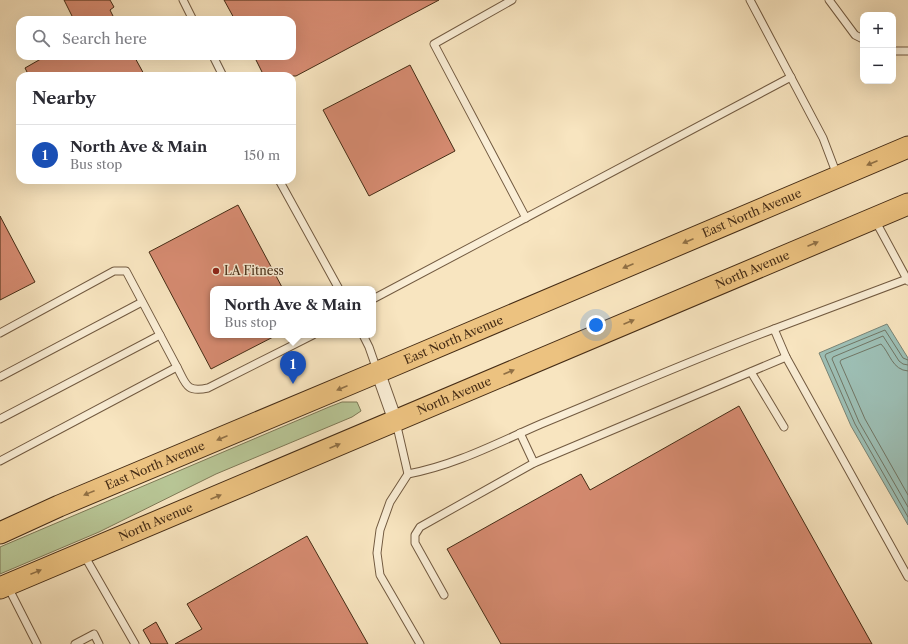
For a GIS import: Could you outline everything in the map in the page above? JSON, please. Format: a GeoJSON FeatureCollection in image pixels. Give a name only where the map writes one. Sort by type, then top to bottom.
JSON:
{"type":"FeatureCollection","features":[{"type":"Feature","properties":{"kind":"main road","name":"East North Avenue"},"geometry":{"type":"LineString","coordinates":[[0,533],[59,506],[908,147]]}},
{"type":"Feature","properties":{"kind":"main road","name":"North Avenue"},"geometry":{"type":"LineString","coordinates":[[3,586],[908,204]]}},
{"type":"Feature","properties":{"kind":"street"},"geometry":{"type":"LineString","coordinates":[[378,372],[396,420]]}},
{"type":"Feature","properties":{"kind":"lane"},"geometry":{"type":"LineString","coordinates":[[183,0],[191,16]]}},
{"type":"Feature","properties":{"kind":"lane"},"geometry":{"type":"LineString","coordinates":[[512,0],[434,44],[526,218]]}},
{"type":"Feature","properties":{"kind":"lane"},"geometry":{"type":"LineString","coordinates":[[750,0],[823,138],[838,177]]}},
{"type":"Feature","properties":{"kind":"lane"},"geometry":{"type":"LineString","coordinates":[[829,0],[855,35],[860,38]]}},
{"type":"Feature","properties":{"kind":"lane"},"geometry":{"type":"LineString","coordinates":[[896,51],[908,51]]}},
{"type":"Feature","properties":{"kind":"lane"},"geometry":{"type":"LineString","coordinates":[[215,60],[221,72]]}},
{"type":"Feature","properties":{"kind":"lane"},"geometry":{"type":"LineString","coordinates":[[376,297],[791,77]]}},
{"type":"Feature","properties":{"kind":"lane"},"geometry":{"type":"LineString","coordinates":[[281,184],[337,286]]}},
{"type":"Feature","properties":{"kind":"lane"},"geometry":{"type":"LineString","coordinates":[[408,474],[430,470],[459,460],[723,348],[907,280],[874,218]]}},
{"type":"Feature","properties":{"kind":"lane"},"geometry":{"type":"LineString","coordinates":[[0,333],[114,271],[126,271],[185,383],[190,388],[198,391],[208,388],[307,338]]}},
{"type":"Feature","properties":{"kind":"lane"},"geometry":{"type":"LineString","coordinates":[[0,378],[142,302]]}},
{"type":"Feature","properties":{"kind":"lane"},"geometry":{"type":"LineString","coordinates":[[774,329],[786,358],[908,578]]}},
{"type":"Feature","properties":{"kind":"lane"},"geometry":{"type":"LineString","coordinates":[[0,419],[160,335]]}},
{"type":"Feature","properties":{"kind":"lane"},"geometry":{"type":"LineString","coordinates":[[364,338],[378,372]]}},
{"type":"Feature","properties":{"kind":"lane"},"geometry":{"type":"LineString","coordinates":[[444,595],[415,543],[415,535],[420,527],[534,463],[786,358]]}},
{"type":"Feature","properties":{"kind":"lane"},"geometry":{"type":"LineString","coordinates":[[0,461],[177,367]]}},
{"type":"Feature","properties":{"kind":"lane"},"geometry":{"type":"LineString","coordinates":[[751,372],[784,427]]}},
{"type":"Feature","properties":{"kind":"lane"},"geometry":{"type":"LineString","coordinates":[[396,420],[408,474],[390,502],[380,530],[377,553],[380,575],[420,644]]}},
{"type":"Feature","properties":{"kind":"lane"},"geometry":{"type":"LineString","coordinates":[[520,433],[534,463]]}},
{"type":"Feature","properties":{"kind":"lane"},"geometry":{"type":"LineString","coordinates":[[83,553],[135,644]]}},
{"type":"Feature","properties":{"kind":"lane"},"geometry":{"type":"LineString","coordinates":[[3,586],[37,644]]}},
{"type":"Feature","properties":{"kind":"lane"},"geometry":{"type":"LineString","coordinates":[[75,644],[94,634],[99,644]]}},
{"type":"Feature","properties":{"kind":"green space"},"geometry":{"type":"Polygon","coordinates":[[[342,402],[357,402],[361,411],[352,417],[216,474],[99,532],[0,574],[0,547],[342,402]]]}},
{"type":"Feature","properties":{"kind":"water"},"geometry":{"type":"Polygon","coordinates":[[[887,324],[908,358],[908,525],[851,426],[819,353],[887,324]]]}},
{"type":"Feature","properties":{"kind":"building"},"geometry":{"type":"Polygon","coordinates":[[[64,0],[110,0],[114,7],[110,10],[113,16],[72,16],[64,0]]]}},
{"type":"Feature","properties":{"kind":"building"},"geometry":{"type":"Polygon","coordinates":[[[224,0],[439,0],[296,76],[296,72],[262,72],[256,60],[296,60],[296,16],[233,16],[224,0]]]}},
{"type":"Feature","properties":{"kind":"building"},"geometry":{"type":"Polygon","coordinates":[[[39,60],[136,60],[143,72],[27,72],[25,68],[39,60]]]}},
{"type":"Feature","properties":{"kind":"building"},"geometry":{"type":"Polygon","coordinates":[[[410,65],[455,151],[369,196],[323,110],[410,65]]]}},
{"type":"Feature","properties":{"kind":"building","name":"LA Fitness"},"geometry":{"type":"Polygon","coordinates":[[[238,205],[281,286],[210,286],[210,338],[271,338],[211,369],[149,252],[238,205]]]}},
{"type":"Feature","properties":{"kind":"building"},"geometry":{"type":"Polygon","coordinates":[[[0,216],[35,282],[0,300],[0,216]]]}},
{"type":"Feature","properties":{"kind":"building"},"geometry":{"type":"Polygon","coordinates":[[[739,406],[872,644],[501,644],[447,549],[581,474],[590,490],[739,406]]]}},
{"type":"Feature","properties":{"kind":"building"},"geometry":{"type":"Polygon","coordinates":[[[307,536],[368,644],[175,644],[202,629],[187,604],[307,536]]]}},
{"type":"Feature","properties":{"kind":"building"},"geometry":{"type":"Polygon","coordinates":[[[156,622],[168,644],[151,644],[143,630],[156,622]]]}},
{"type":"Feature","properties":{"kind":"place","name":"LA Fitness"},"geometry":{"type":"Point","coordinates":[216,271]}},
{"type":"Feature","properties":{"kind":"place","name":"North Ave & Main"},"geometry":{"type":"Point","coordinates":[293,384]}}]}
